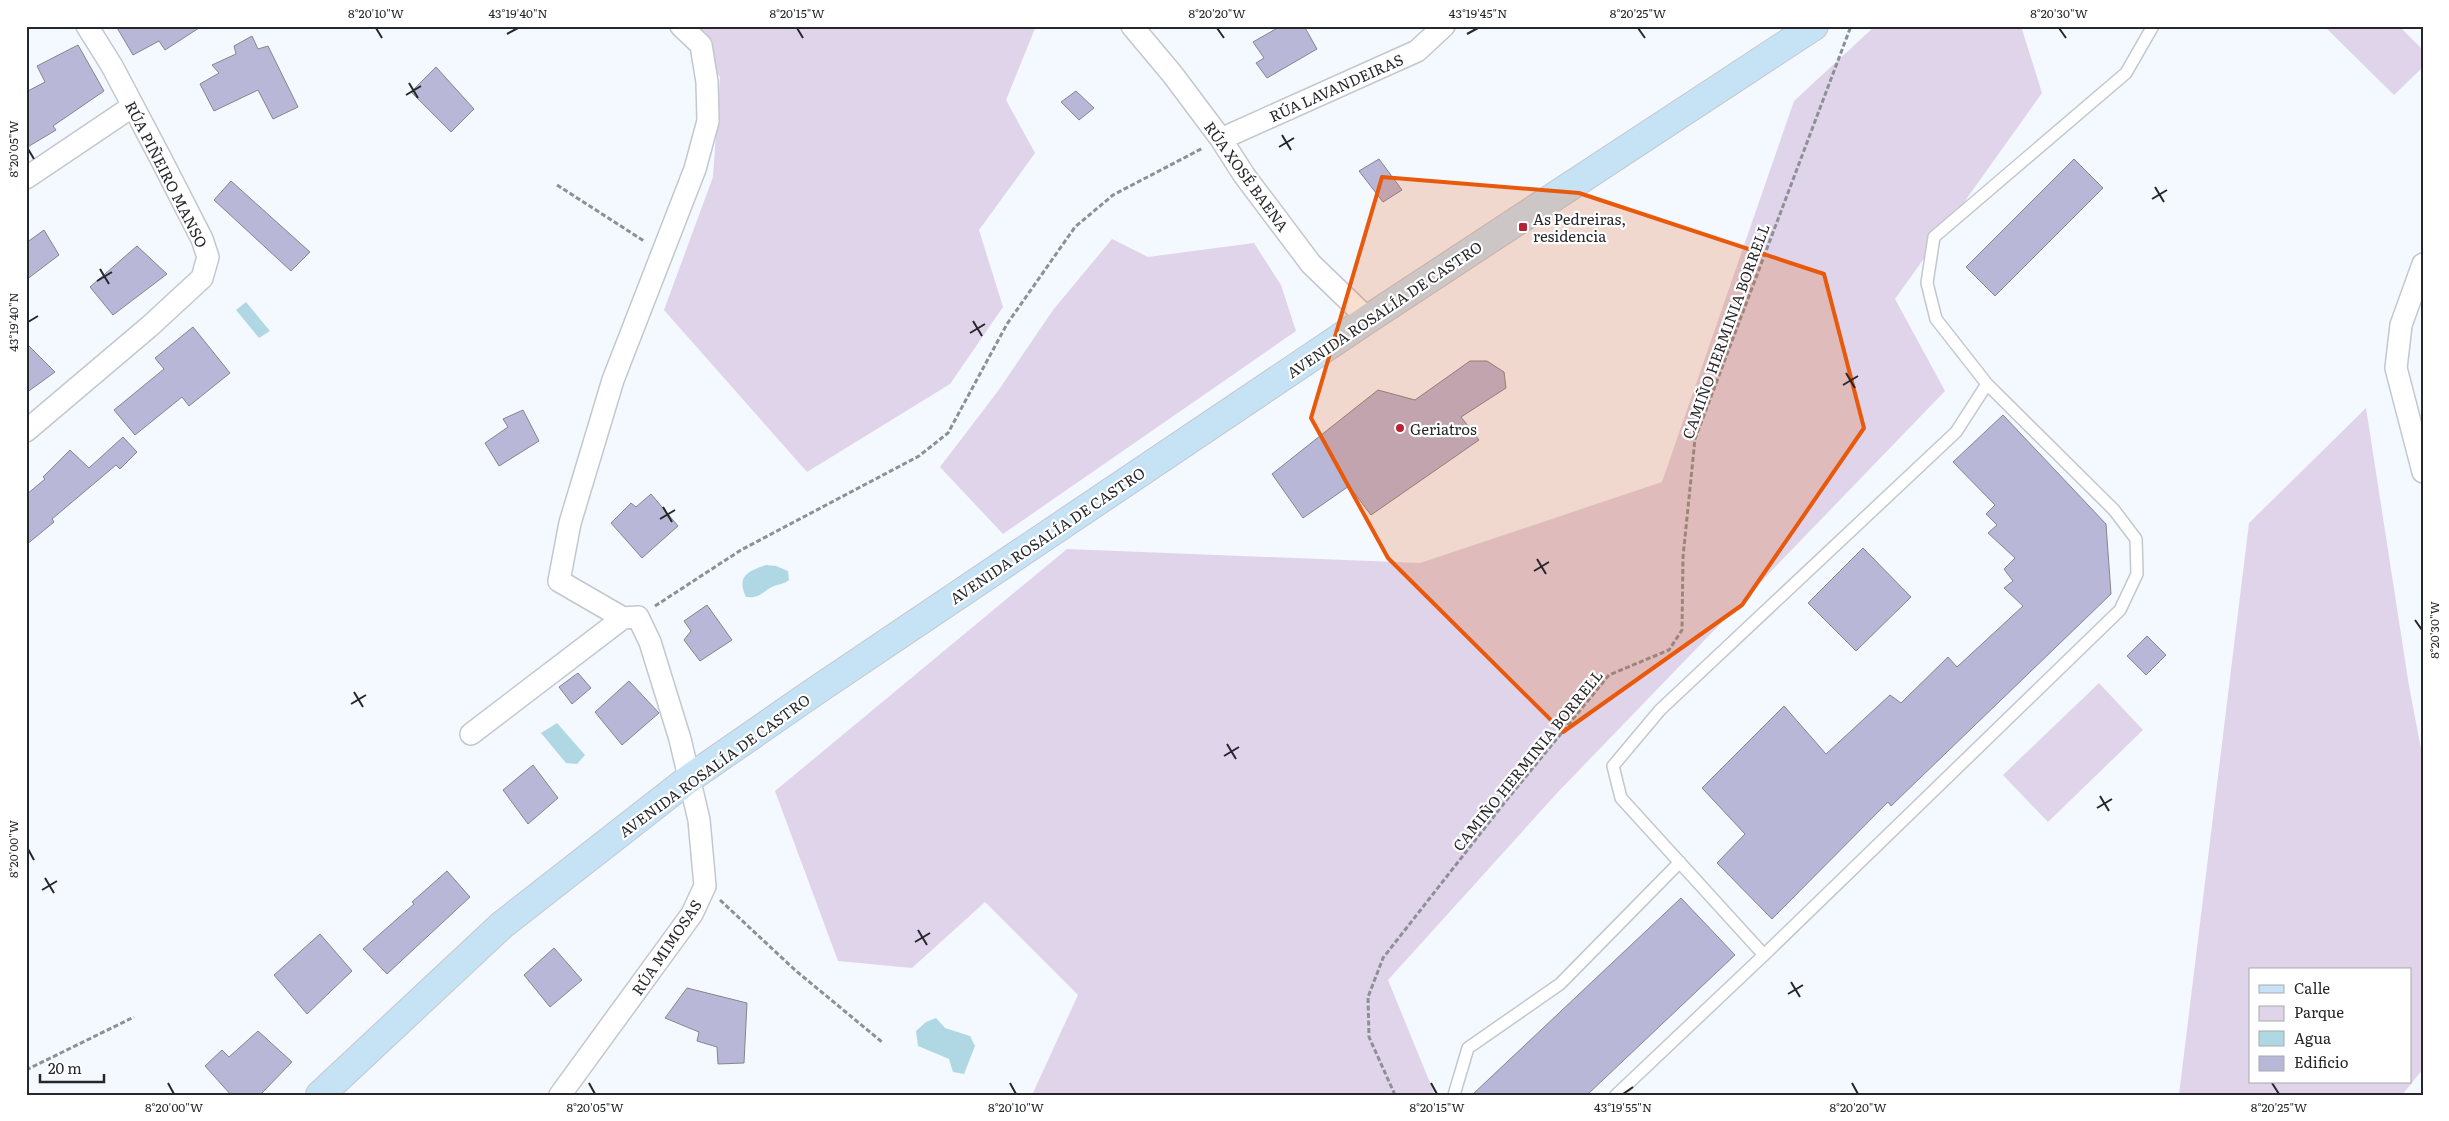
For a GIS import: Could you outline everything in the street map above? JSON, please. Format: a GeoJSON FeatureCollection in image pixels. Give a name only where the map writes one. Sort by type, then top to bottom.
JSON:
{"type":"FeatureCollection","features":[{"type":"Feature","properties":{"kind":"street","name":"RÚA PIÑEIRO MANSO"},"geometry":{"type":"LineString","coordinates":[[26,430],[150,326],[202,278],[208,257],[202,239],[133,106],[88,26]]}},
{"type":"Feature","properties":{"kind":"street"},"geometry":{"type":"LineString","coordinates":[[471,734],[630,617],[559,581],[570,523],[613,380],[695,169],[708,121],[707,82],[701,45],[681,26]]}},
{"type":"Feature","properties":{"kind":"street","name":"RÚA XOSÉ BAENA"},"geometry":{"type":"LineString","coordinates":[[1132,26],[1173,75],[1221,139],[1244,175],[1311,264],[1368,319]]}},
{"type":"Feature","properties":{"kind":"street","name":"RÚA LAVANDEIRAS"},"geometry":{"type":"LineString","coordinates":[[1221,139],[1417,51],[1444,26]]}},
{"type":"Feature","properties":{"kind":"street","name":"AVENIDA ROSALÍA DE CASTRO"},"geometry":{"type":"LineString","coordinates":[[320,1095],[502,925],[690,778],[1368,319],[1814,26]]}},
{"type":"Feature","properties":{"kind":"street"},"geometry":{"type":"LineString","coordinates":[[26,178],[133,106]]}},
{"type":"Feature","properties":{"kind":"street"},"geometry":{"type":"LineString","coordinates":[[2423,264],[2401,325],[2396,368],[2423,472]]}},
{"type":"Feature","properties":{"kind":"street","name":"RÚA MIMOSAS"},"geometry":{"type":"LineString","coordinates":[[560,1095],[692,914],[705,886],[699,820],[690,778],[650,642],[630,617]]}},
{"type":"Feature","properties":{"kind":"lane"},"geometry":{"type":"LineString","coordinates":[[1616,1095],[1764,956],[2120,610],[2137,574],[2136,539],[2114,510],[1987,384],[1936,319],[1927,283],[1934,237],[2055,132],[2126,74],[2153,26]]}},
{"type":"Feature","properties":{"kind":"lane"},"geometry":{"type":"LineString","coordinates":[[1764,956],[1621,798],[1613,766],[1660,710],[1956,432],[1987,384]]}},
{"type":"Feature","properties":{"kind":"lane"},"geometry":{"type":"LineString","coordinates":[[1454,1095],[1468,1048],[1560,984],[1680,862]]}},
{"type":"Feature","properties":{"kind":"path","name":"CAMIÑO HERMINIA BORRELL"},"geometry":{"type":"LineString","coordinates":[[1395,1095],[1369,1037],[1368,998],[1383,958],[1505,802],[1609,675],[1669,650],[1682,630],[1683,557],[1695,439],[1851,26]]}},
{"type":"Feature","properties":{"kind":"path"},"geometry":{"type":"LineString","coordinates":[[630,617],[740,550],[920,456],[948,433],[1007,324],[1075,227],[1113,195],[1221,139]]}},
{"type":"Feature","properties":{"kind":"path"},"geometry":{"type":"LineString","coordinates":[[557,186],[662,252]]}},
{"type":"Feature","properties":{"kind":"path"},"geometry":{"type":"LineString","coordinates":[[705,886],[794,970],[882,1042]]}},
{"type":"Feature","properties":{"kind":"path"},"geometry":{"type":"LineString","coordinates":[[26,1070],[134,1017]]}},
{"type":"Feature","properties":{"kind":"highlighted area"},"geometry":{"type":"Polygon","coordinates":[[[1382,177],[1579,193],[1824,274],[1864,428],[1742,605],[1563,732],[1388,558],[1311,418],[1382,177]]]}},
{"type":"Feature","properties":{"kind":"green space"},"geometry":{"type":"Polygon","coordinates":[[[682,26],[1036,26],[1006,100],[1035,153],[979,230],[1003,307],[950,384],[807,472],[664,310],[713,177],[720,77],[682,26]]]}},
{"type":"Feature","properties":{"kind":"green space"},"geometry":{"type":"Polygon","coordinates":[[[1875,26],[2021,26],[2042,93],[1895,299],[1945,391],[1558,792],[1388,980],[1435,1095],[1032,1095],[1078,995],[985,902],[912,968],[838,961],[775,791],[1067,549],[1420,563],[1662,482],[1794,101],[1875,26]]]}},
{"type":"Feature","properties":{"kind":"green space"},"geometry":{"type":"Polygon","coordinates":[[[2324,26],[2399,26],[2423,50],[2423,67],[2394,95],[2324,26]]]}},
{"type":"Feature","properties":{"kind":"green space"},"geometry":{"type":"Polygon","coordinates":[[[1112,239],[1148,257],[1254,243],[1281,285],[1296,331],[1003,534],[940,467],[998,391],[1053,310],[1112,239]]]}},
{"type":"Feature","properties":{"kind":"green space"},"geometry":{"type":"Polygon","coordinates":[[[2366,408],[2409,686],[2423,759],[2423,1069],[2412,1083],[2412,968],[2249,968],[2249,1084],[2411,1084],[2402,1095],[2179,1095],[2249,523],[2366,408]]]}},
{"type":"Feature","properties":{"kind":"green space"},"geometry":{"type":"Polygon","coordinates":[[[2099,683],[2143,730],[2048,822],[2003,775],[2099,683]]]}},
{"type":"Feature","properties":{"kind":"water"},"geometry":{"type":"Polygon","coordinates":[[[246,302],[270,331],[259,338],[236,310],[246,302]]]}},
{"type":"Feature","properties":{"kind":"water"},"geometry":{"type":"Polygon","coordinates":[[[766,565],[776,566],[788,571],[789,580],[772,587],[762,594],[746,597],[742,584],[743,579],[749,572],[766,565]]]}},
{"type":"Feature","properties":{"kind":"water"},"geometry":{"type":"Polygon","coordinates":[[[557,723],[585,755],[577,764],[566,763],[541,733],[557,723]]]}},
{"type":"Feature","properties":{"kind":"water"},"geometry":{"type":"Polygon","coordinates":[[[936,1018],[945,1028],[970,1036],[975,1046],[964,1074],[953,1072],[949,1059],[918,1046],[916,1031],[926,1022],[936,1018]]]}},
{"type":"Feature","properties":{"kind":"building"},"geometry":{"type":"Polygon","coordinates":[[[116,26],[202,26],[165,50],[159,41],[133,55],[116,26]]]}},
{"type":"Feature","properties":{"kind":"building"},"geometry":{"type":"Polygon","coordinates":[[[1281,26],[1304,26],[1317,49],[1267,78],[1256,63],[1264,58],[1253,42],[1281,26]]]}},
{"type":"Feature","properties":{"kind":"building"},"geometry":{"type":"Polygon","coordinates":[[[252,36],[258,49],[268,46],[298,107],[273,119],[258,90],[214,111],[200,84],[219,73],[212,65],[236,54],[234,46],[252,36]]]}},
{"type":"Feature","properties":{"kind":"building"},"geometry":{"type":"Polygon","coordinates":[[[78,45],[104,91],[53,126],[56,130],[26,148],[26,92],[45,82],[37,66],[78,45]]]}},
{"type":"Feature","properties":{"kind":"building"},"geometry":{"type":"Polygon","coordinates":[[[436,67],[474,109],[451,132],[411,92],[436,67]]]}},
{"type":"Feature","properties":{"kind":"building"},"geometry":{"type":"Polygon","coordinates":[[[1076,91],[1094,108],[1079,120],[1061,102],[1076,91]]]}},
{"type":"Feature","properties":{"kind":"building"},"geometry":{"type":"Polygon","coordinates":[[[1379,159],[1402,190],[1383,202],[1359,171],[1379,159]]]}},
{"type":"Feature","properties":{"kind":"building"},"geometry":{"type":"Polygon","coordinates":[[[2074,159],[2103,188],[1995,296],[1966,267],[2074,159]]]}},
{"type":"Feature","properties":{"kind":"building"},"geometry":{"type":"Polygon","coordinates":[[[231,181],[310,252],[291,271],[214,200],[231,181]]]}},
{"type":"Feature","properties":{"kind":"building"},"geometry":{"type":"Polygon","coordinates":[[[44,230],[59,255],[26,280],[26,243],[44,230]]]}},
{"type":"Feature","properties":{"kind":"building"},"geometry":{"type":"Polygon","coordinates":[[[137,246],[167,274],[113,315],[90,287],[137,246]]]}},
{"type":"Feature","properties":{"kind":"building"},"geometry":{"type":"Polygon","coordinates":[[[193,327],[230,373],[189,406],[182,397],[135,435],[114,410],[164,369],[155,358],[193,327]]]}},
{"type":"Feature","properties":{"kind":"building"},"geometry":{"type":"Polygon","coordinates":[[[26,343],[55,372],[26,393],[26,343]]]}},
{"type":"Feature","properties":{"kind":"building","name":"Geriatros"},"geometry":{"type":"Polygon","coordinates":[[[1470,361],[1487,361],[1504,372],[1506,388],[1461,417],[1479,440],[1371,515],[1349,486],[1303,518],[1272,474],[1378,390],[1415,400],[1470,361]]]}},
{"type":"Feature","properties":{"kind":"building"},"geometry":{"type":"Polygon","coordinates":[[[523,410],[539,441],[499,466],[485,443],[508,427],[503,419],[523,410]]]}},
{"type":"Feature","properties":{"kind":"building"},"geometry":{"type":"Polygon","coordinates":[[[2003,415],[2106,524],[2111,594],[1891,806],[1888,802],[1772,919],[1717,863],[1745,834],[1702,788],[1784,706],[1826,754],[1890,695],[1901,703],[1948,657],[1957,667],[2023,606],[2004,588],[2013,581],[2004,569],[2015,558],[1988,533],[1997,525],[1986,514],[1995,505],[1953,462],[2003,415]]]}},
{"type":"Feature","properties":{"kind":"building"},"geometry":{"type":"Polygon","coordinates":[[[123,437],[137,452],[120,469],[116,465],[52,519],[54,522],[26,545],[26,495],[45,479],[43,477],[70,450],[89,468],[123,437]]]}},
{"type":"Feature","properties":{"kind":"building"},"geometry":{"type":"Polygon","coordinates":[[[651,494],[678,526],[642,558],[611,523],[631,503],[636,507],[651,494]]]}},
{"type":"Feature","properties":{"kind":"building"},"geometry":{"type":"Polygon","coordinates":[[[1863,548],[1911,597],[1856,651],[1808,603],[1863,548]]]}},
{"type":"Feature","properties":{"kind":"building"},"geometry":{"type":"Polygon","coordinates":[[[707,605],[732,640],[700,661],[684,640],[691,631],[684,621],[707,605]]]}},
{"type":"Feature","properties":{"kind":"building"},"geometry":{"type":"Polygon","coordinates":[[[2147,636],[2166,655],[2146,675],[2127,656],[2147,636]]]}},
{"type":"Feature","properties":{"kind":"building"},"geometry":{"type":"Polygon","coordinates":[[[578,673],[591,688],[572,704],[559,687],[578,673]]]}},
{"type":"Feature","properties":{"kind":"building"},"geometry":{"type":"Polygon","coordinates":[[[629,681],[659,713],[622,745],[595,712],[629,681]]]}},
{"type":"Feature","properties":{"kind":"building"},"geometry":{"type":"Polygon","coordinates":[[[533,765],[558,798],[528,824],[503,790],[533,765]]]}},
{"type":"Feature","properties":{"kind":"building"},"geometry":{"type":"Polygon","coordinates":[[[447,871],[470,897],[387,974],[363,949],[414,904],[412,902],[447,871]]]}},
{"type":"Feature","properties":{"kind":"building"},"geometry":{"type":"Polygon","coordinates":[[[1681,898],[1735,955],[1587,1095],[1472,1095],[1681,898]]]}},
{"type":"Feature","properties":{"kind":"building"},"geometry":{"type":"Polygon","coordinates":[[[320,934],[352,971],[307,1014],[274,975],[320,934]]]}},
{"type":"Feature","properties":{"kind":"building"},"geometry":{"type":"Polygon","coordinates":[[[554,948],[582,980],[550,1007],[524,975],[554,948]]]}},
{"type":"Feature","properties":{"kind":"building"},"geometry":{"type":"Polygon","coordinates":[[[687,988],[747,1003],[744,1063],[718,1064],[717,1047],[697,1041],[699,1032],[665,1018],[687,988]]]}},
{"type":"Feature","properties":{"kind":"building"},"geometry":{"type":"Polygon","coordinates":[[[258,1031],[292,1062],[260,1095],[231,1095],[205,1066],[222,1050],[229,1057],[258,1031]]]}},
{"type":"Feature","properties":{"kind":"place","name":"As Pedreiras, residencia"},"geometry":{"type":"Point","coordinates":[1523,227]}},
{"type":"Feature","properties":{"kind":"place","name":"Geriatros"},"geometry":{"type":"Point","coordinates":[1400,428]}}]}
